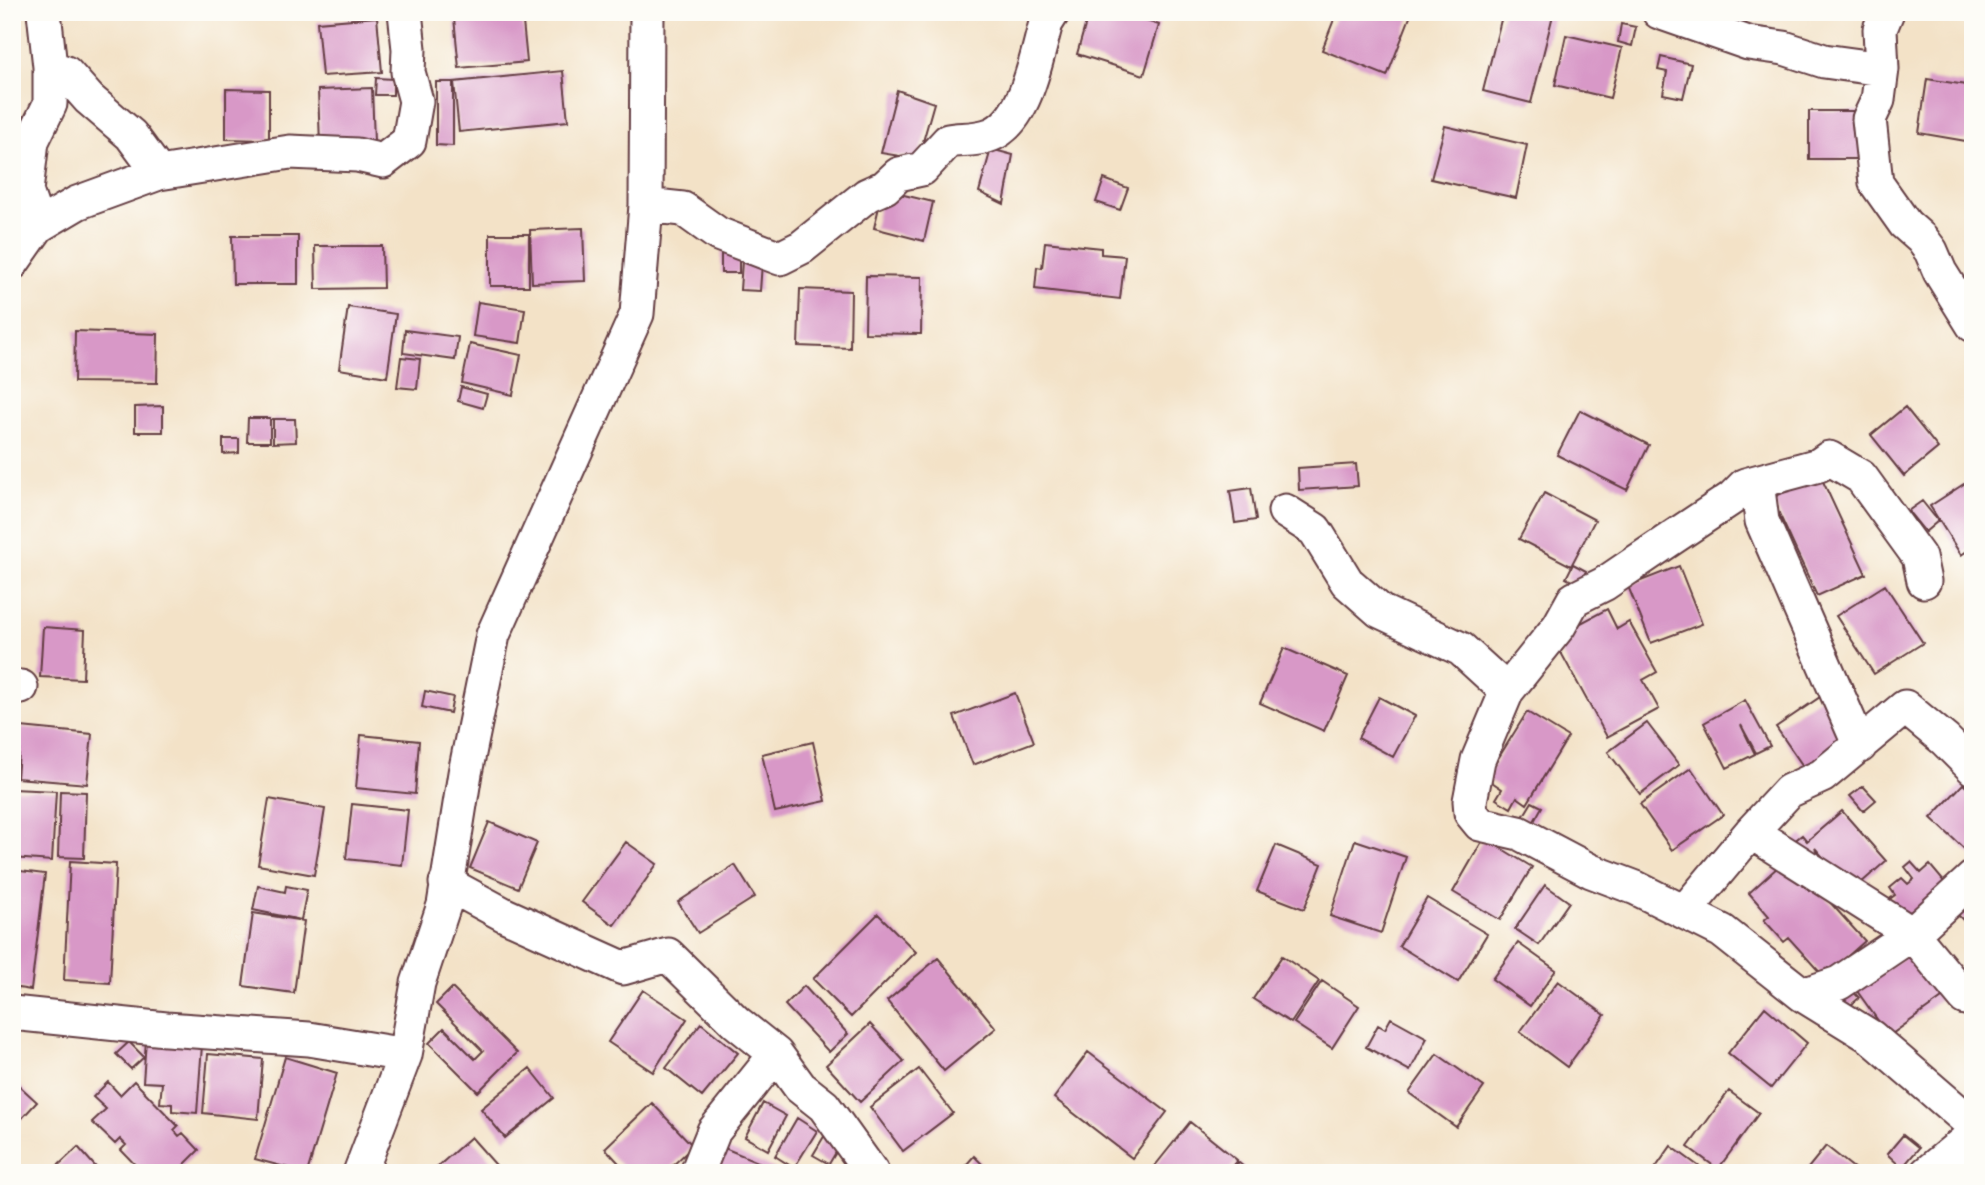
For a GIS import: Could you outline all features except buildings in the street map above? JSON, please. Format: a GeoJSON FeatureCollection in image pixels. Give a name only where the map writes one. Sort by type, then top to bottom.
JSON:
{"type":"FeatureCollection","features":[{"type":"Feature","properties":{"kind":"street"},"geometry":{"type":"LineString","coordinates":[[37,226],[26,191],[32,141],[50,104],[50,67],[44,12]]}},
{"type":"Feature","properties":{"kind":"street"},"geometry":{"type":"LineString","coordinates":[[12,263],[37,226],[77,203],[159,173],[290,152],[357,155],[383,161],[410,141],[416,101],[408,72],[409,49],[405,12]]}},
{"type":"Feature","properties":{"kind":"street"},"geometry":{"type":"LineString","coordinates":[[360,1173],[405,1055],[418,983],[444,905],[465,773],[493,635],[637,314],[646,205],[647,12]]}},
{"type":"Feature","properties":{"kind":"street"},"geometry":{"type":"LineString","coordinates":[[646,205],[683,209],[719,234],[780,258],[802,247],[867,195],[885,187],[899,174],[922,169],[948,141],[988,136],[1012,121],[1024,98],[1046,23],[1052,12]]}},
{"type":"Feature","properties":{"kind":"street"},"geometry":{"type":"LineString","coordinates":[[1658,12],[1748,43],[1784,48],[1824,61],[1882,69]]}},
{"type":"Feature","properties":{"kind":"street"},"geometry":{"type":"LineString","coordinates":[[1887,12],[1880,29],[1882,69],[1878,100],[1869,118],[1876,183],[1905,224],[1931,251],[1940,272],[1973,325]]}},
{"type":"Feature","properties":{"kind":"street"},"geometry":{"type":"LineString","coordinates":[[50,67],[66,73],[89,99],[131,135],[159,173]]}},
{"type":"Feature","properties":{"kind":"street"},"geometry":{"type":"LineString","coordinates":[[1924,581],[1919,557],[1861,477],[1829,458],[1819,466],[1745,485],[1732,498],[1604,584],[1574,598],[1559,625],[1507,691],[1478,760],[1470,801],[1471,813],[1480,824],[1519,833],[1591,871],[1685,911],[1723,931],[1803,995],[1871,1037],[1973,1125]]}},
{"type":"Feature","properties":{"kind":"street"},"geometry":{"type":"LineString","coordinates":[[1757,482],[1762,521],[1860,746]]}},
{"type":"Feature","properties":{"kind":"street"},"geometry":{"type":"LineString","coordinates":[[1285,510],[1315,530],[1347,582],[1380,611],[1461,649],[1507,691]]}},
{"type":"Feature","properties":{"kind":"street"},"geometry":{"type":"LineString","coordinates":[[1685,911],[1788,791],[1822,776],[1905,707],[1945,740],[1973,768]]}},
{"type":"Feature","properties":{"kind":"street"},"geometry":{"type":"LineString","coordinates":[[1751,832],[1912,934],[1965,998]]}},
{"type":"Feature","properties":{"kind":"street"},"geometry":{"type":"LineString","coordinates":[[1803,995],[1839,983],[1912,934],[1973,878]]}},
{"type":"Feature","properties":{"kind":"street"},"geometry":{"type":"LineString","coordinates":[[446,883],[505,915],[623,968],[668,955],[736,1022],[776,1054],[800,1087],[824,1107],[872,1173]]}},
{"type":"Feature","properties":{"kind":"street"},"geometry":{"type":"LineString","coordinates":[[12,1013],[166,1029],[309,1039],[405,1055]]}},
{"type":"Feature","properties":{"kind":"street"},"geometry":{"type":"LineString","coordinates":[[697,1173],[714,1131],[776,1054]]}},
{"type":"Feature","properties":{"kind":"street"},"geometry":{"type":"LineString","coordinates":[[1927,1173],[1973,1135]]}}]}
